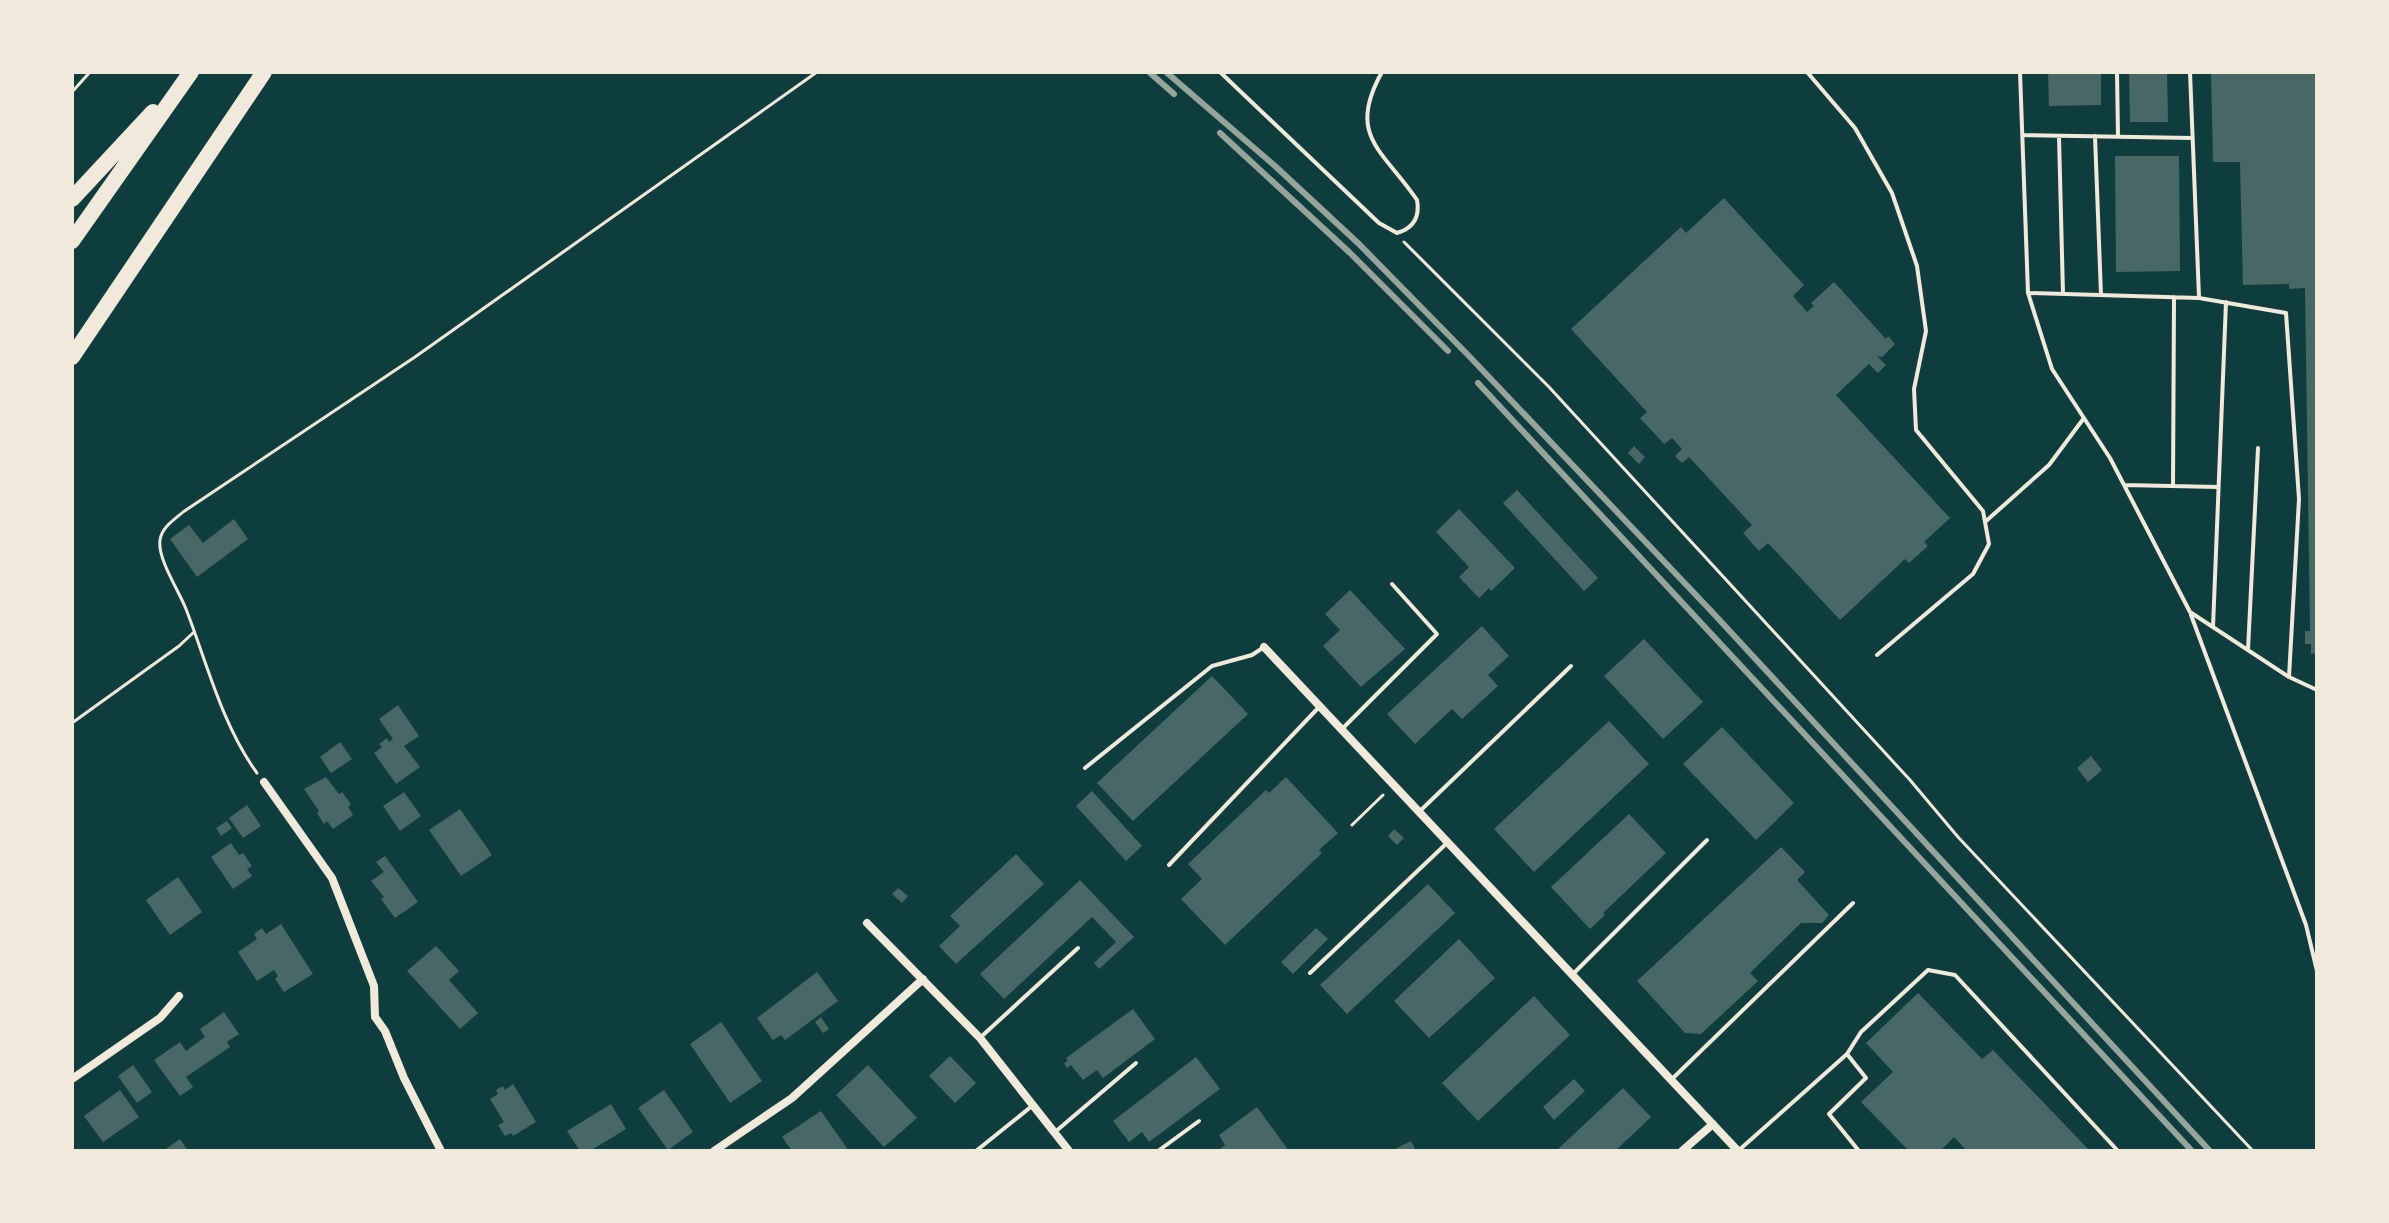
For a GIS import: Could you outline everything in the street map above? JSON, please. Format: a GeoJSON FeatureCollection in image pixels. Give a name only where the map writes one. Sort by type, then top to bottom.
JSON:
{"type":"FeatureCollection","features":[{"type":"Feature","properties":{"kind":"highway"},"geometry":{"type":"LineString","coordinates":[[72,357],[264,72]]}},
{"type":"Feature","properties":{"kind":"highway"},"geometry":{"type":"LineString","coordinates":[[72,199],[191,73]]}},
{"type":"Feature","properties":{"kind":"highway"},"geometry":{"type":"LineString","coordinates":[[72,241],[191,73]]}},
{"type":"Feature","properties":{"kind":"street"},"geometry":{"type":"LineString","coordinates":[[1264,647],[1738,1151]]}},
{"type":"Feature","properties":{"kind":"street"},"geometry":{"type":"LineString","coordinates":[[264,782],[332,878],[374,986],[375,1017],[385,1031],[404,1078],[441,1151]]}},
{"type":"Feature","properties":{"kind":"street"},"geometry":{"type":"LineString","coordinates":[[867,923],[980,1038],[1069,1151]]}},
{"type":"Feature","properties":{"kind":"street"},"geometry":{"type":"LineString","coordinates":[[714,1151],[792,1098],[923,979]]}},
{"type":"Feature","properties":{"kind":"street"},"geometry":{"type":"LineString","coordinates":[[72,1079],[160,1018],[179,996]]}},
{"type":"Feature","properties":{"kind":"street"},"geometry":{"type":"LineString","coordinates":[[1682,1151],[1713,1124]]}},
{"type":"Feature","properties":{"kind":"lane"},"geometry":{"type":"LineString","coordinates":[[1220,72],[1379,223],[1397,233],[1411,226],[1419,210],[1417,200],[1372,142],[1367,126],[1367,108],[1382,72]]}},
{"type":"Feature","properties":{"kind":"lane"},"geometry":{"type":"LineString","coordinates":[[1807,72],[1855,128],[1892,193],[1917,266],[1926,331],[1914,389],[1916,430],[1983,511],[1989,544],[1973,574],[1877,655]]}},
{"type":"Feature","properties":{"kind":"lane"},"geometry":{"type":"LineString","coordinates":[[2020,72],[2028,293],[2052,369],[2110,458],[2190,612],[2306,925],[2317,971]]}},
{"type":"Feature","properties":{"kind":"lane"},"geometry":{"type":"LineString","coordinates":[[2117,72],[2118,137]]}},
{"type":"Feature","properties":{"kind":"lane"},"geometry":{"type":"LineString","coordinates":[[2190,72],[2199,298]]}},
{"type":"Feature","properties":{"kind":"lane"},"geometry":{"type":"LineString","coordinates":[[2023,135],[2192,138]]}},
{"type":"Feature","properties":{"kind":"lane"},"geometry":{"type":"LineString","coordinates":[[2059,136],[2063,294]]}},
{"type":"Feature","properties":{"kind":"lane"},"geometry":{"type":"LineString","coordinates":[[2095,136],[2101,295]]}},
{"type":"Feature","properties":{"kind":"lane"},"geometry":{"type":"LineString","coordinates":[[2028,293],[2199,298],[2286,313],[2299,499],[2289,677]]}},
{"type":"Feature","properties":{"kind":"lane"},"geometry":{"type":"LineString","coordinates":[[2173,486],[2174,297]]}},
{"type":"Feature","properties":{"kind":"lane"},"geometry":{"type":"LineString","coordinates":[[2213,627],[2226,302]]}},
{"type":"Feature","properties":{"kind":"lane"},"geometry":{"type":"LineString","coordinates":[[1985,522],[2049,465],[2084,418]]}},
{"type":"Feature","properties":{"kind":"lane"},"geometry":{"type":"LineString","coordinates":[[2248,650],[2258,448]]}},
{"type":"Feature","properties":{"kind":"lane"},"geometry":{"type":"LineString","coordinates":[[2124,485],[2219,487]]}},
{"type":"Feature","properties":{"kind":"lane"},"geometry":{"type":"LineString","coordinates":[[1341,729],[1437,634],[1392,584]]}},
{"type":"Feature","properties":{"kind":"lane"},"geometry":{"type":"LineString","coordinates":[[2190,612],[2289,677],[2317,690]]}},
{"type":"Feature","properties":{"kind":"lane"},"geometry":{"type":"LineString","coordinates":[[1085,768],[1212,666],[1252,655],[1264,647]]}},
{"type":"Feature","properties":{"kind":"lane"},"geometry":{"type":"LineString","coordinates":[[1419,812],[1571,666]]}},
{"type":"Feature","properties":{"kind":"lane"},"geometry":{"type":"LineString","coordinates":[[1169,865],[1320,706]]}},
{"type":"Feature","properties":{"kind":"lane"},"geometry":{"type":"LineString","coordinates":[[1572,975],[1707,840]]}},
{"type":"Feature","properties":{"kind":"lane"},"geometry":{"type":"LineString","coordinates":[[1310,973],[1448,842]]}},
{"type":"Feature","properties":{"kind":"lane"},"geometry":{"type":"LineString","coordinates":[[1671,1080],[1853,903]]}},
{"type":"Feature","properties":{"kind":"lane"},"geometry":{"type":"LineString","coordinates":[[980,1038],[1078,948]]}},
{"type":"Feature","properties":{"kind":"lane"},"geometry":{"type":"LineString","coordinates":[[1738,1151],[1847,1054],[1861,1032],[1928,970],[1955,975],[2118,1151]]}},
{"type":"Feature","properties":{"kind":"lane"},"geometry":{"type":"LineString","coordinates":[[1847,1054],[1866,1078],[1829,1114],[1859,1151]]}},
{"type":"Feature","properties":{"kind":"lane"},"geometry":{"type":"LineString","coordinates":[[1055,1132],[1136,1063]]}},
{"type":"Feature","properties":{"kind":"lane"},"geometry":{"type":"LineString","coordinates":[[976,1151],[1034,1105]]}},
{"type":"Feature","properties":{"kind":"lane"},"geometry":{"type":"LineString","coordinates":[[1158,1151],[1199,1121]]}},
{"type":"Feature","properties":{"kind":"path"},"geometry":{"type":"LineString","coordinates":[[72,92],[90,72]]}},
{"type":"Feature","properties":{"kind":"path"},"geometry":{"type":"LineString","coordinates":[[264,782],[232,730],[160,547],[162,534],[168,525],[415,357],[817,72]]}},
{"type":"Feature","properties":{"kind":"path"},"geometry":{"type":"LineString","coordinates":[[1397,233],[1549,387],[1900,769],[1958,837],[2253,1151]]}},
{"type":"Feature","properties":{"kind":"path"},"geometry":{"type":"LineString","coordinates":[[72,723],[194,632]]}},
{"type":"Feature","properties":{"kind":"path"},"geometry":{"type":"LineString","coordinates":[[1352,825],[1383,795]]}},
{"type":"Feature","properties":{"kind":"building"},"geometry":{"type":"Polygon","coordinates":[[[2048,72],[2101,72],[2101,105],[2049,106],[2048,72]]]}},
{"type":"Feature","properties":{"kind":"building"},"geometry":{"type":"Polygon","coordinates":[[[2129,72],[2167,72],[2168,122],[2130,122],[2129,72]]]}},
{"type":"Feature","properties":{"kind":"building"},"geometry":{"type":"Polygon","coordinates":[[[2211,72],[2317,72],[2317,653],[2311,654],[2311,644],[2305,644],[2305,631],[2310,631],[2305,288],[2289,289],[2289,284],[2243,285],[2240,162],[2213,162],[2211,72]]]}},
{"type":"Feature","properties":{"kind":"building"},"geometry":{"type":"Polygon","coordinates":[[[2115,156],[2179,156],[2180,271],[2116,272],[2115,156]]]}},
{"type":"Feature","properties":{"kind":"building"},"geometry":{"type":"Polygon","coordinates":[[[1724,198],[1804,285],[1793,296],[1807,312],[1814,306],[1811,303],[1834,282],[1886,339],[1888,336],[1895,344],[1882,357],[1877,356],[1886,365],[1878,373],[1869,364],[1836,395],[1950,518],[1924,542],[1928,546],[1909,563],[1905,559],[1840,620],[1768,543],[1759,551],[1743,533],[1752,525],[1689,457],[1682,463],[1675,456],[1682,449],[1672,438],[1664,444],[1640,418],[1647,412],[1571,329],[1681,227],[1686,233],[1724,198]]]}},
{"type":"Feature","properties":{"kind":"building"},"geometry":{"type":"Polygon","coordinates":[[[1634,446],[1645,457],[1639,464],[1628,453],[1634,446]]]}},
{"type":"Feature","properties":{"kind":"building"},"geometry":{"type":"Polygon","coordinates":[[[1517,490],[1598,578],[1584,591],[1503,503],[1517,490]]]}},
{"type":"Feature","properties":{"kind":"building"},"geometry":{"type":"Polygon","coordinates":[[[1459,509],[1515,568],[1479,598],[1459,577],[1469,567],[1436,532],[1459,509]]]}},
{"type":"Feature","properties":{"kind":"building"},"geometry":{"type":"Polygon","coordinates":[[[234,519],[248,539],[197,577],[170,539],[189,525],[203,543],[234,519]]]}},
{"type":"Feature","properties":{"kind":"building"},"geometry":{"type":"Polygon","coordinates":[[[1350,590],[1405,649],[1361,687],[1323,646],[1340,630],[1325,614],[1350,590]]]}},
{"type":"Feature","properties":{"kind":"building"},"geometry":{"type":"Polygon","coordinates":[[[1482,626],[1509,656],[1488,675],[1498,686],[1462,719],[1452,709],[1415,744],[1387,714],[1482,626]]]}},
{"type":"Feature","properties":{"kind":"building"},"geometry":{"type":"Polygon","coordinates":[[[1644,639],[1703,702],[1663,739],[1604,676],[1644,639]]]}},
{"type":"Feature","properties":{"kind":"building"},"geometry":{"type":"Polygon","coordinates":[[[1212,676],[1248,714],[1133,821],[1097,783],[1212,676]]]}},
{"type":"Feature","properties":{"kind":"building"},"geometry":{"type":"Polygon","coordinates":[[[398,705],[419,736],[404,746],[420,767],[396,784],[374,753],[387,738],[389,742],[393,739],[379,719],[398,705]]]}},
{"type":"Feature","properties":{"kind":"building"},"geometry":{"type":"Polygon","coordinates":[[[1609,721],[1649,764],[1534,872],[1494,829],[1609,721]]]}},
{"type":"Feature","properties":{"kind":"building"},"geometry":{"type":"Polygon","coordinates":[[[1722,727],[1794,803],[1756,840],[1683,764],[1722,727]]]}},
{"type":"Feature","properties":{"kind":"building"},"geometry":{"type":"Polygon","coordinates":[[[340,742],[352,759],[331,773],[320,757],[340,742]]]}},
{"type":"Feature","properties":{"kind":"building"},"geometry":{"type":"Polygon","coordinates":[[[2091,756],[2102,770],[2088,782],[2077,768],[2091,756]]]}},
{"type":"Feature","properties":{"kind":"building"},"geometry":{"type":"Polygon","coordinates":[[[326,777],[351,804],[348,807],[353,815],[333,829],[327,821],[324,824],[304,789],[326,777]]]}},
{"type":"Feature","properties":{"kind":"building"},"geometry":{"type":"Polygon","coordinates":[[[1286,777],[1338,833],[1319,850],[1322,853],[1225,945],[1181,899],[1202,879],[1188,864],[1266,790],[1269,793],[1286,777]]]}},
{"type":"Feature","properties":{"kind":"building"},"geometry":{"type":"Polygon","coordinates":[[[1092,791],[1142,846],[1126,861],[1076,806],[1092,791]]]}},
{"type":"Feature","properties":{"kind":"building"},"geometry":{"type":"Polygon","coordinates":[[[404,792],[421,816],[400,831],[383,806],[404,792]]]}},
{"type":"Feature","properties":{"kind":"building"},"geometry":{"type":"Polygon","coordinates":[[[247,805],[261,826],[243,838],[229,818],[247,805]]]}},
{"type":"Feature","properties":{"kind":"building"},"geometry":{"type":"Polygon","coordinates":[[[460,809],[492,855],[461,876],[429,830],[460,809]]]}},
{"type":"Feature","properties":{"kind":"building"},"geometry":{"type":"Polygon","coordinates":[[[1629,814],[1666,853],[1590,929],[1551,887],[1629,814]]]}},
{"type":"Feature","properties":{"kind":"building"},"geometry":{"type":"Polygon","coordinates":[[[227,821],[232,828],[221,836],[216,828],[227,821]]]}},
{"type":"Feature","properties":{"kind":"building"},"geometry":{"type":"Polygon","coordinates":[[[1394,829],[1404,838],[1397,845],[1388,836],[1394,829]]]}},
{"type":"Feature","properties":{"kind":"building"},"geometry":{"type":"Polygon","coordinates":[[[231,843],[252,866],[247,869],[252,876],[233,889],[211,857],[231,843]]]}},
{"type":"Feature","properties":{"kind":"building"},"geometry":{"type":"Polygon","coordinates":[[[1781,847],[1805,872],[1797,880],[1829,915],[1822,923],[1801,923],[1750,973],[1758,981],[1701,1034],[1685,1033],[1637,981],[1781,847]]]}},
{"type":"Feature","properties":{"kind":"building"},"geometry":{"type":"Polygon","coordinates":[[[1016,854],[1044,884],[956,964],[939,946],[960,926],[950,916],[1016,854]]]}},
{"type":"Feature","properties":{"kind":"building"},"geometry":{"type":"Polygon","coordinates":[[[385,856],[418,902],[395,918],[371,881],[384,872],[376,862],[385,856]]]}},
{"type":"Feature","properties":{"kind":"building"},"geometry":{"type":"Polygon","coordinates":[[[178,877],[202,912],[170,935],[146,900],[178,877]]]}},
{"type":"Feature","properties":{"kind":"building"},"geometry":{"type":"Polygon","coordinates":[[[1080,880],[1134,937],[1099,969],[1094,963],[1116,942],[1092,917],[1004,999],[980,974],[1080,880]]]}},
{"type":"Feature","properties":{"kind":"building"},"geometry":{"type":"Polygon","coordinates":[[[1428,884],[1455,913],[1347,1014],[1320,985],[1428,884]]]}},
{"type":"Feature","properties":{"kind":"building"},"geometry":{"type":"Polygon","coordinates":[[[898,888],[908,896],[902,903],[892,894],[898,888]]]}},
{"type":"Feature","properties":{"kind":"building"},"geometry":{"type":"Polygon","coordinates":[[[281,924],[313,974],[284,992],[275,979],[278,976],[274,970],[257,981],[238,952],[257,939],[254,934],[262,928],[266,934],[281,924]]]}},
{"type":"Feature","properties":{"kind":"building"},"geometry":{"type":"Polygon","coordinates":[[[1316,928],[1328,939],[1293,974],[1281,962],[1316,928]]]}},
{"type":"Feature","properties":{"kind":"building"},"geometry":{"type":"Polygon","coordinates":[[[1459,939],[1495,978],[1429,1038],[1394,1001],[1459,939]]]}},
{"type":"Feature","properties":{"kind":"building"},"geometry":{"type":"Polygon","coordinates":[[[436,946],[459,971],[449,980],[478,1013],[460,1029],[407,971],[436,946]]]}},
{"type":"Feature","properties":{"kind":"building"},"geometry":{"type":"Polygon","coordinates":[[[817,972],[838,1001],[785,1040],[781,1035],[773,1040],[757,1018],[817,972]]]}},
{"type":"Feature","properties":{"kind":"building"},"geometry":{"type":"Polygon","coordinates":[[[1918,993],[1982,1059],[1993,1050],[2090,1151],[1967,1151],[1954,1137],[1940,1151],[1909,1151],[1861,1102],[1893,1072],[1866,1043],[1918,993]]]}},
{"type":"Feature","properties":{"kind":"building"},"geometry":{"type":"Polygon","coordinates":[[[1534,996],[1570,1035],[1478,1121],[1442,1083],[1534,996]]]}},
{"type":"Feature","properties":{"kind":"building"},"geometry":{"type":"Polygon","coordinates":[[[1133,1009],[1155,1039],[1103,1078],[1097,1070],[1083,1080],[1071,1065],[1067,1068],[1064,1063],[1068,1061],[1066,1058],[1133,1009]]]}},
{"type":"Feature","properties":{"kind":"building"},"geometry":{"type":"Polygon","coordinates":[[[224,1012],[239,1034],[227,1042],[230,1047],[186,1077],[193,1087],[180,1096],[154,1060],[180,1042],[186,1051],[205,1037],[200,1029],[224,1012]]]}},
{"type":"Feature","properties":{"kind":"building"},"geometry":{"type":"Polygon","coordinates":[[[821,1017],[829,1029],[823,1033],[815,1022],[821,1017]]]}},
{"type":"Feature","properties":{"kind":"building"},"geometry":{"type":"Polygon","coordinates":[[[721,1022],[762,1081],[730,1103],[690,1044],[721,1022]]]}},
{"type":"Feature","properties":{"kind":"building"},"geometry":{"type":"Polygon","coordinates":[[[950,1056],[976,1083],[955,1103],[929,1076],[950,1056]]]}},
{"type":"Feature","properties":{"kind":"building"},"geometry":{"type":"Polygon","coordinates":[[[1196,1057],[1220,1089],[1149,1142],[1142,1132],[1129,1142],[1113,1121],[1196,1057]]]}},
{"type":"Feature","properties":{"kind":"building"},"geometry":{"type":"Polygon","coordinates":[[[133,1065],[152,1092],[137,1103],[118,1076],[133,1065]]]}},
{"type":"Feature","properties":{"kind":"building"},"geometry":{"type":"Polygon","coordinates":[[[868,1065],[917,1118],[884,1147],[836,1095],[868,1065]]]}},
{"type":"Feature","properties":{"kind":"building"},"geometry":{"type":"Polygon","coordinates":[[[1574,1079],[1585,1091],[1554,1120],[1543,1107],[1574,1079]]]}},
{"type":"Feature","properties":{"kind":"building"},"geometry":{"type":"Polygon","coordinates":[[[513,1084],[536,1122],[513,1136],[511,1133],[505,1136],[498,1125],[504,1122],[490,1099],[498,1094],[496,1090],[503,1086],[505,1090],[513,1084]]]}},
{"type":"Feature","properties":{"kind":"building"},"geometry":{"type":"Polygon","coordinates":[[[1623,1088],[1651,1117],[1615,1151],[1556,1151],[1623,1088]]]}},
{"type":"Feature","properties":{"kind":"building"},"geometry":{"type":"Polygon","coordinates":[[[120,1090],[139,1117],[103,1142],[84,1116],[120,1090]]]}},
{"type":"Feature","properties":{"kind":"building"},"geometry":{"type":"Polygon","coordinates":[[[664,1090],[693,1132],[668,1150],[638,1108],[664,1090]]]}},
{"type":"Feature","properties":{"kind":"building"},"geometry":{"type":"Polygon","coordinates":[[[611,1104],[626,1129],[590,1151],[580,1151],[567,1131],[611,1104]]]}},
{"type":"Feature","properties":{"kind":"building"},"geometry":{"type":"Polygon","coordinates":[[[1257,1107],[1289,1151],[1217,1151],[1225,1145],[1219,1135],[1257,1107]]]}},
{"type":"Feature","properties":{"kind":"building"},"geometry":{"type":"Polygon","coordinates":[[[821,1111],[849,1151],[792,1151],[782,1137],[821,1111]]]}},
{"type":"Feature","properties":{"kind":"building"},"geometry":{"type":"Polygon","coordinates":[[[180,1139],[188,1151],[163,1151],[180,1139]]]}},
{"type":"Feature","properties":{"kind":"building"},"geometry":{"type":"Polygon","coordinates":[[[1411,1141],[1416,1151],[1391,1151],[1411,1141]]]}},
{"type":"Feature","properties":{"kind":"railway"},"geometry":{"type":"LineString","coordinates":[[1149,72],[1174,94]]}},
{"type":"Feature","properties":{"kind":"railway"},"geometry":{"type":"LineString","coordinates":[[1166,72],[1359,244],[1469,356],[1713,613],[2210,1151]]}},
{"type":"Feature","properties":{"kind":"railway"},"geometry":{"type":"LineString","coordinates":[[1220,133],[1349,252],[1448,351]]}},
{"type":"Feature","properties":{"kind":"railway"},"geometry":{"type":"LineString","coordinates":[[1478,383],[2192,1151]]}}]}
